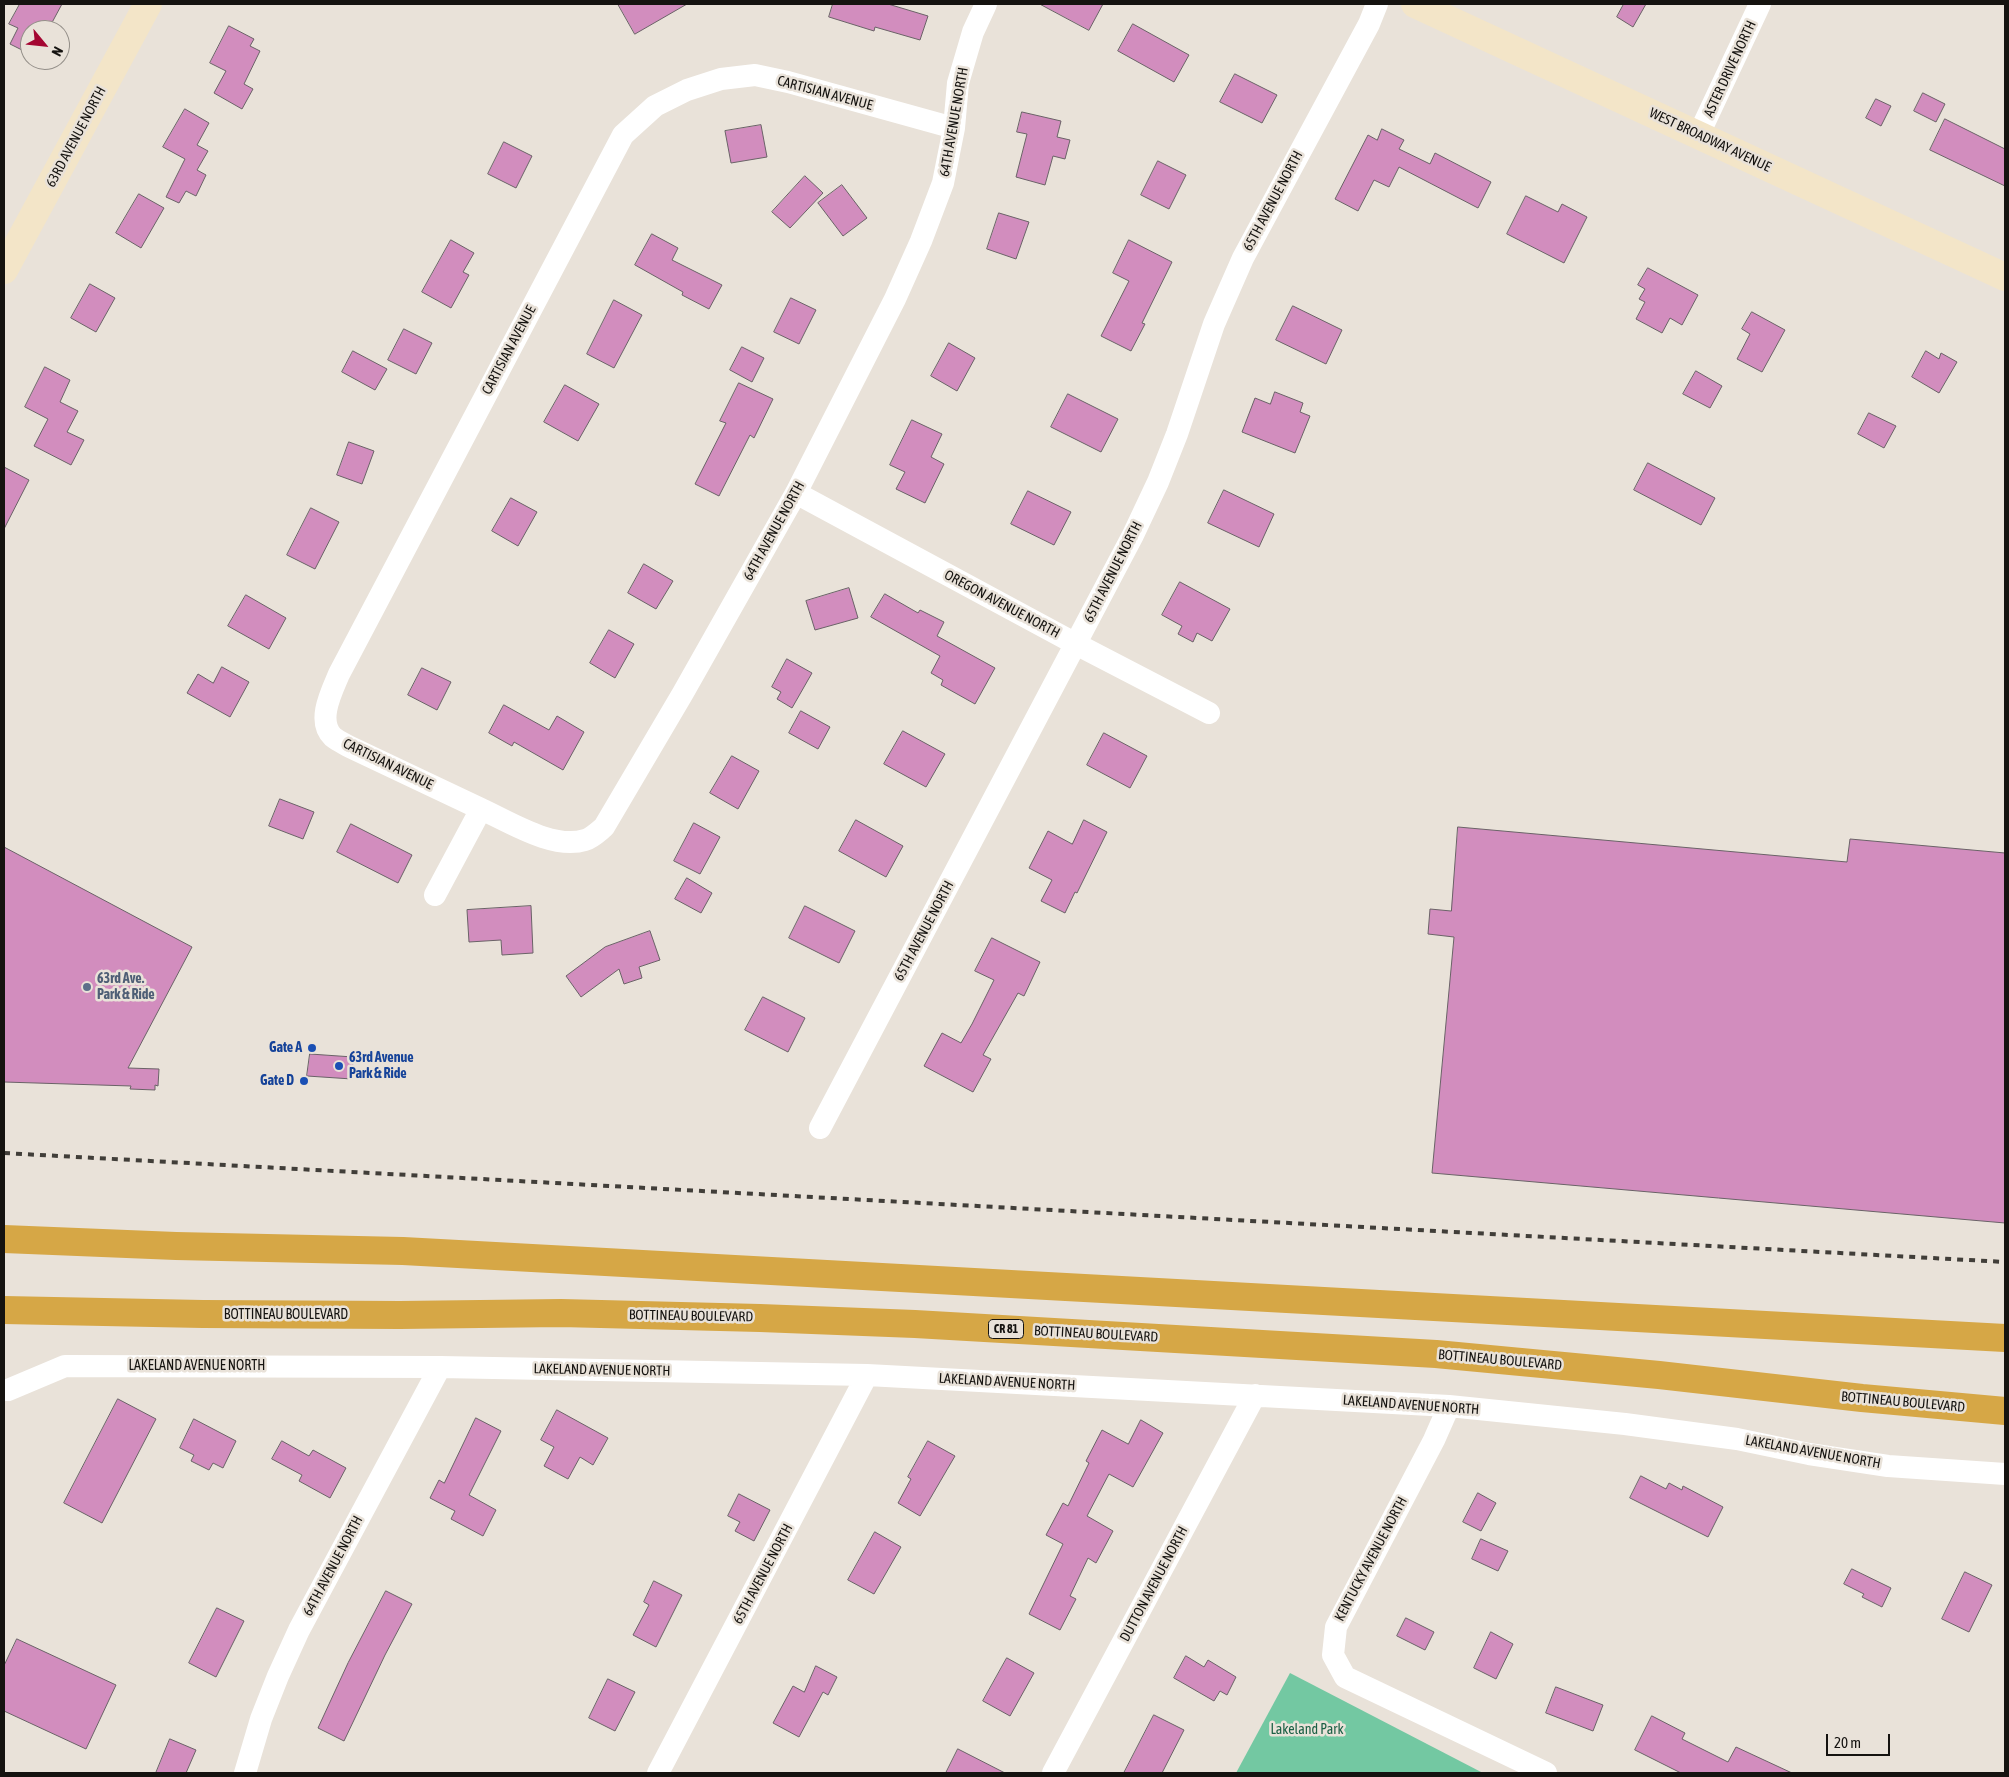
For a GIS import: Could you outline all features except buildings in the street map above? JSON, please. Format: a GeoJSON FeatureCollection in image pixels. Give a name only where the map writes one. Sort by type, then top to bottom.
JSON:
{"type":"FeatureCollection","features":[{"type":"Feature","properties":{"kind":"highway"},"geometry":{"type":"LineString","coordinates":[[4,1239],[176,1246],[403,1251],[2005,1338]]}},
{"type":"Feature","properties":{"kind":"highway","name":"BOTTINEAU BOULEVARD"},"geometry":{"type":"LineString","coordinates":[[4,1310],[213,1314],[561,1314],[760,1318],[906,1324],[1436,1354],[2005,1411]]}},
{"type":"Feature","properties":{"kind":"street","name":"63RD AVENUE NORTH"},"geometry":{"type":"LineString","coordinates":[[4,270],[148,4]]}},
{"type":"Feature","properties":{"kind":"street","name":"64TH AVENUE NORTH"},"geometry":{"type":"LineString","coordinates":[[481,809],[547,839],[568,843],[586,840],[604,827],[683,693],[796,493],[895,299],[922,241],[943,183],[954,128],[958,83],[973,32],[986,4]]}},
{"type":"Feature","properties":{"kind":"street","name":"65TH AVENUE NORTH"},"geometry":{"type":"LineString","coordinates":[[820,1128],[1133,535],[1178,434],[1214,324],[1243,258],[1369,24],[1377,4]]}},
{"type":"Feature","properties":{"kind":"street","name":"WEST BROADWAY AVENUE"},"geometry":{"type":"LineString","coordinates":[[1414,4],[2005,277]]}},
{"type":"Feature","properties":{"kind":"street","name":"ASTER DRIVE NORTH"},"geometry":{"type":"LineString","coordinates":[[1699,134],[1760,4]]}},
{"type":"Feature","properties":{"kind":"street","name":"CARTISIAN AVENUE"},"geometry":{"type":"LineString","coordinates":[[481,809],[350,747],[332,736],[325,725],[328,699],[623,136],[656,106],[687,90],[721,79],[754,75],[788,82],[954,128]]}},
{"type":"Feature","properties":{"kind":"street","name":"OREGON AVENUE NORTH"},"geometry":{"type":"LineString","coordinates":[[796,493],[1076,644],[1209,713]]}},
{"type":"Feature","properties":{"kind":"street"},"geometry":{"type":"LineString","coordinates":[[435,895],[481,809]]}},
{"type":"Feature","properties":{"kind":"street","name":"LAKELAND AVENUE NORTH"},"geometry":{"type":"LineString","coordinates":[[8,1390],[65,1366],[440,1367],[867,1375],[1449,1406],[1626,1424],[1737,1439],[1809,1454],[1888,1466],[2005,1474]]}},
{"type":"Feature","properties":{"kind":"street","name":"64TH AVENUE NORTH"},"geometry":{"type":"LineString","coordinates":[[245,1773],[261,1719],[299,1630],[440,1367]]}},
{"type":"Feature","properties":{"kind":"street","name":"65TH AVENUE NORTH"},"geometry":{"type":"LineString","coordinates":[[658,1773],[867,1375]]}},
{"type":"Feature","properties":{"kind":"street","name":"DUTTON AVENUE NORTH"},"geometry":{"type":"LineString","coordinates":[[1053,1773],[1255,1395]]}},
{"type":"Feature","properties":{"kind":"street","name":"KENTUCKY AVENUE NORTH"},"geometry":{"type":"LineString","coordinates":[[1449,1406],[1434,1440],[1336,1627],[1333,1655],[1345,1677],[1546,1773]]}},
{"type":"Feature","properties":{"kind":"green space","name":"Lakeland Park"},"geometry":{"type":"Polygon","coordinates":[[[1290,1673],[1483,1773],[1236,1773],[1290,1673]]]}},
{"type":"Feature","properties":{"kind":"railway"},"geometry":{"type":"LineString","coordinates":[[4,1153],[2005,1262]]}},
{"type":"Feature","properties":{"kind":"place","name":"63rd Ave. Park & Ride"},"geometry":{"type":"Point","coordinates":[87,987]}},
{"type":"Feature","properties":{"kind":"place","name":"Gate A"},"geometry":{"type":"Point","coordinates":[312,1048]}},
{"type":"Feature","properties":{"kind":"place","name":"63rd Avenue Park & Ride"},"geometry":{"type":"Point","coordinates":[339,1066]}},
{"type":"Feature","properties":{"kind":"place","name":"Gate D"},"geometry":{"type":"Point","coordinates":[304,1081]}}]}
